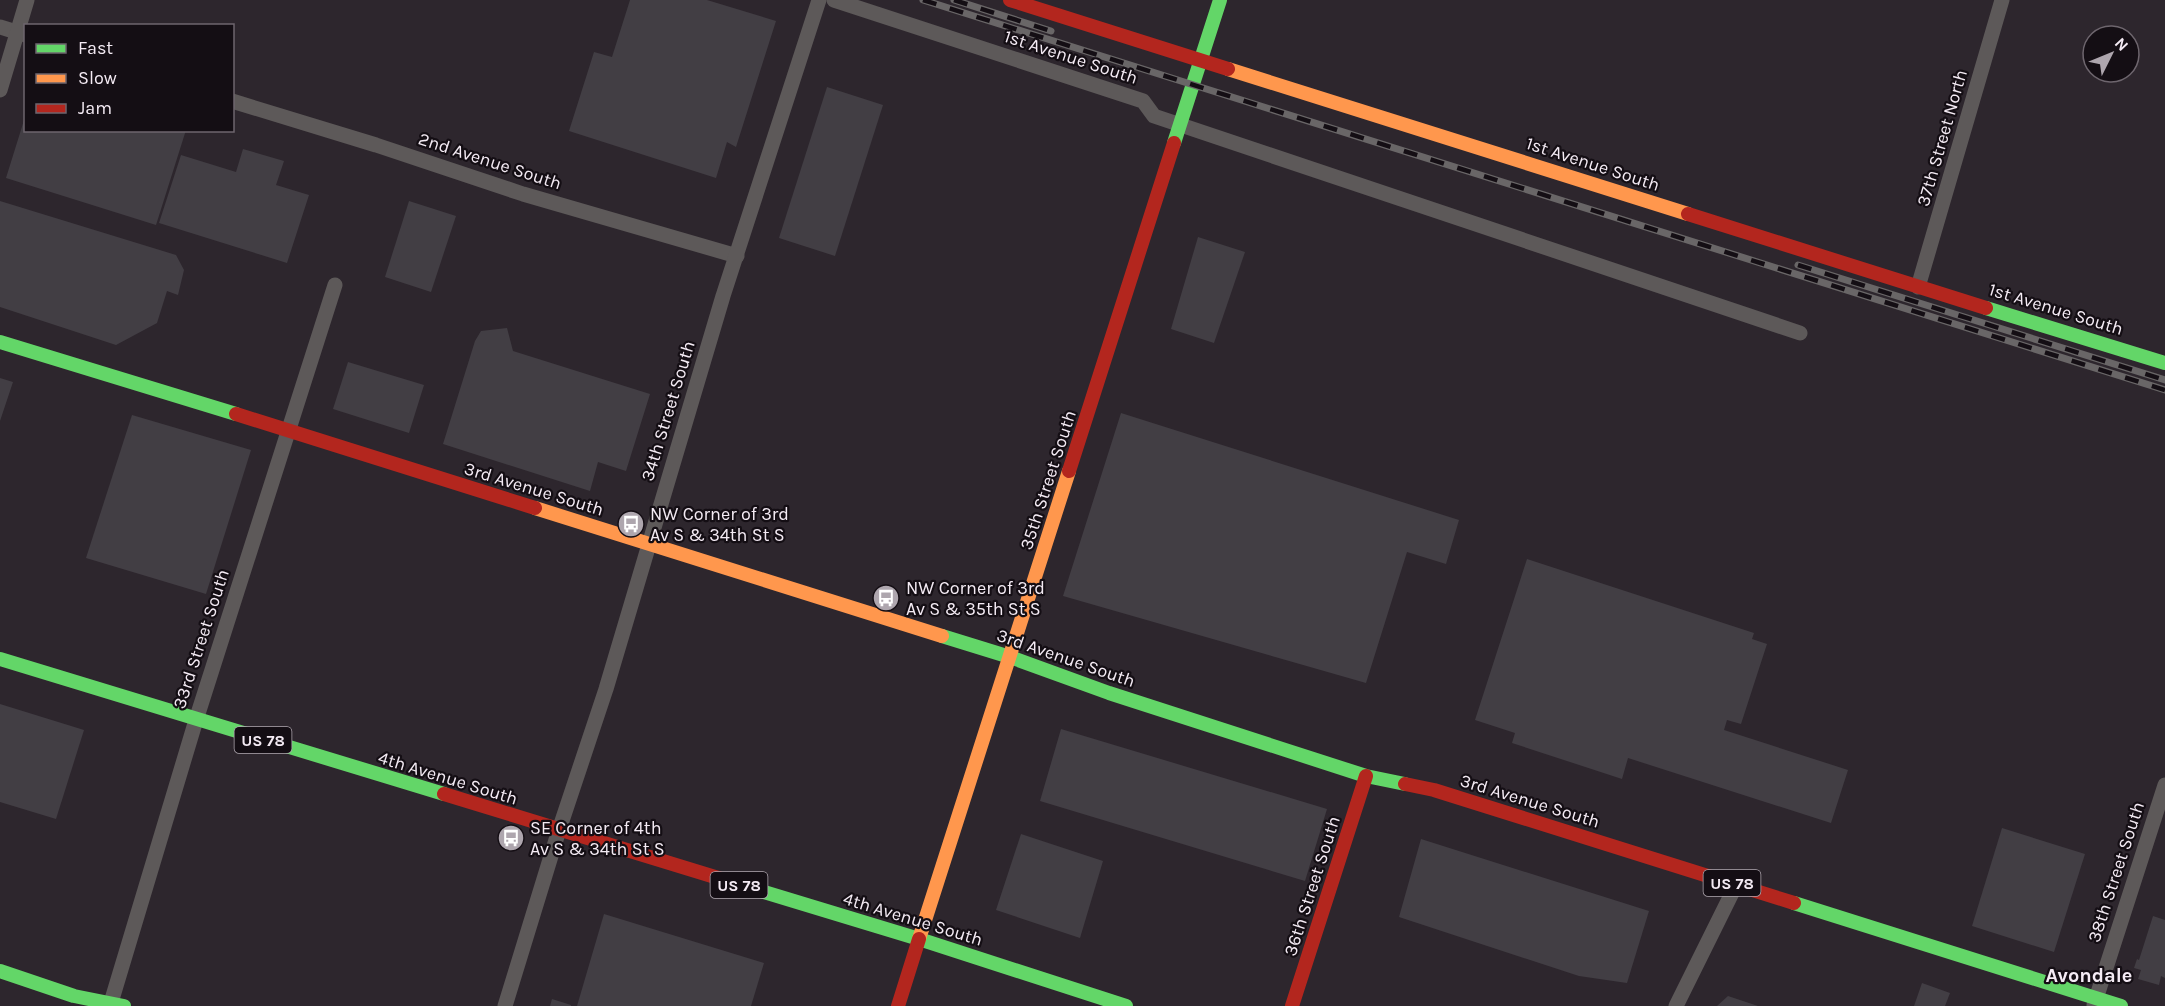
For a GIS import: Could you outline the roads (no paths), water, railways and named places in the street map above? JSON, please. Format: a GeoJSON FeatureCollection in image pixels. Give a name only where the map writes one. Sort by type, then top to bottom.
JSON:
{"type":"FeatureCollection","features":[{"type":"Feature","properties":{"kind":"main road","name":"1st Avenue South"},"geometry":{"type":"LineString","coordinates":[[1010,0],[2165,363]]}},
{"type":"Feature","properties":{"kind":"main road","name":"35th Street South"},"geometry":{"type":"LineString","coordinates":[[898,1006],[1220,0]]}},
{"type":"Feature","properties":{"kind":"main road","name":"3rd Avenue South"},"geometry":{"type":"LineString","coordinates":[[0,342],[1010,657],[1109,693],[1366,776],[1434,790],[1736,885],[2094,1002],[2121,1006]]}},
{"type":"Feature","properties":{"kind":"main road","name":"4th Avenue South"},"geometry":{"type":"LineString","coordinates":[[0,659],[919,939],[1126,1006]]}},
{"type":"Feature","properties":{"kind":"main road","name":"36th Street South"},"geometry":{"type":"LineString","coordinates":[[1292,1006],[1366,776]]}},
{"type":"Feature","properties":{"kind":"main road"},"geometry":{"type":"LineString","coordinates":[[0,971],[74,996],[115,1005]]}},
{"type":"Feature","properties":{"kind":"street"},"geometry":{"type":"LineString","coordinates":[[0,90],[21,34],[27,0]]}},
{"type":"Feature","properties":{"kind":"street","name":"34th Street South"},"geometry":{"type":"LineString","coordinates":[[505,1006],[559,830],[606,689],[737,256],[819,0]]}},
{"type":"Feature","properties":{"kind":"street","name":"1st Avenue South"},"geometry":{"type":"LineString","coordinates":[[834,0],[1143,101],[1154,116],[1800,333]]}},
{"type":"Feature","properties":{"kind":"street","name":"37th Street North"},"geometry":{"type":"LineString","coordinates":[[1918,287],[2002,0]]}},
{"type":"Feature","properties":{"kind":"street"},"geometry":{"type":"LineString","coordinates":[[0,27],[21,34]]}},
{"type":"Feature","properties":{"kind":"street","name":"2nd Avenue South"},"geometry":{"type":"LineString","coordinates":[[234,103],[376,145],[523,194],[737,256]]}},
{"type":"Feature","properties":{"kind":"street","name":"33rd Street South"},"geometry":{"type":"LineString","coordinates":[[115,1005],[196,720],[335,285]]}},
{"type":"Feature","properties":{"kind":"street","name":"38th Street South"},"geometry":{"type":"LineString","coordinates":[[2094,1002],[2165,785]]}},
{"type":"Feature","properties":{"kind":"street"},"geometry":{"type":"LineString","coordinates":[[1676,1006],[1736,885]]}},
{"type":"Feature","properties":{"kind":"railway"},"geometry":{"type":"LineString","coordinates":[[923,0],[2165,390]]}},
{"type":"Feature","properties":{"kind":"railway"},"geometry":{"type":"LineString","coordinates":[[954,0],[1051,31]]}},
{"type":"Feature","properties":{"kind":"railway"},"geometry":{"type":"LineString","coordinates":[[1798,265],[2165,380]]}},
{"type":"Feature","properties":{"kind":"place","name":"NW Corner of 3rd Av S & 34th St S"},"geometry":{"type":"Point","coordinates":[631,524]}},
{"type":"Feature","properties":{"kind":"place","name":"NW Corner of 3rd Av S & 35th St S"},"geometry":{"type":"Point","coordinates":[886,598]}},
{"type":"Feature","properties":{"kind":"place","name":"SE Corner of 4th Av S & 34th St S"},"geometry":{"type":"Point","coordinates":[511,838]}},
{"type":"Feature","properties":{"kind":"district","name":"Avondale"},"geometry":{"type":"Point","coordinates":[2089,975]}}]}
